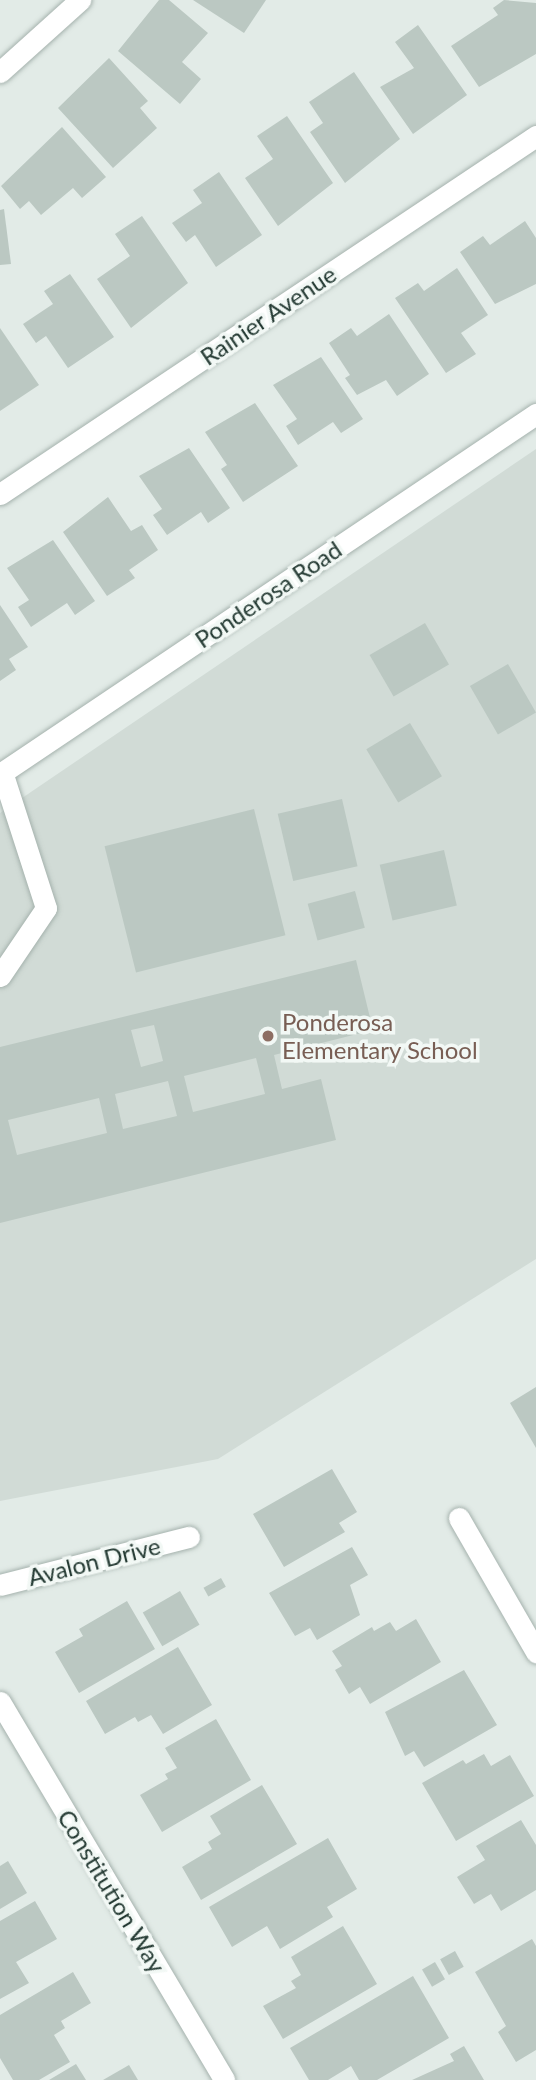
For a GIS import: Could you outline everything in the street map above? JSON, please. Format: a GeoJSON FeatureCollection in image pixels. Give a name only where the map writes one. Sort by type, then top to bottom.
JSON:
{"type":"FeatureCollection","features":[{"type":"Feature","properties":{"kind":"street"},"geometry":{"type":"LineString","coordinates":[[0,72],[80,0]]}},
{"type":"Feature","properties":{"kind":"street","name":"Rainier Avenue"},"geometry":{"type":"LineString","coordinates":[[0,494],[536,136]]}},
{"type":"Feature","properties":{"kind":"street","name":"Ponderosa Road"},"geometry":{"type":"LineString","coordinates":[[1,773],[536,414]]}},
{"type":"Feature","properties":{"kind":"street"},"geometry":{"type":"LineString","coordinates":[[0,976],[46,908],[1,773]]}},
{"type":"Feature","properties":{"kind":"street"},"geometry":{"type":"LineString","coordinates":[[459,1518],[536,1652]]}},
{"type":"Feature","properties":{"kind":"street","name":"Avalon Drive"},"geometry":{"type":"LineString","coordinates":[[0,1585],[189,1537]]}},
{"type":"Feature","properties":{"kind":"street","name":"Constitution Way"},"geometry":{"type":"LineString","coordinates":[[0,1702],[224,2080]]}},
{"type":"Feature","properties":{"kind":"shaded area","name":"Ponderosa Elementary School"},"geometry":{"type":"Polygon","coordinates":[[[536,449],[536,1259],[218,1459],[0,1501],[0,813],[536,449]]]}},
{"type":"Feature","properties":{"kind":"building"},"geometry":{"type":"Polygon","coordinates":[[[159,0],[169,0],[208,33],[182,62],[201,79],[180,104],[118,51],[159,0]]]}},
{"type":"Feature","properties":{"kind":"building"},"geometry":{"type":"Polygon","coordinates":[[[193,0],[266,0],[244,33],[193,0]]]}},
{"type":"Feature","properties":{"kind":"building"},"geometry":{"type":"Polygon","coordinates":[[[504,0],[536,3],[536,54],[479,87],[451,46],[498,15],[493,8],[504,0]]]}},
{"type":"Feature","properties":{"kind":"building"},"geometry":{"type":"Polygon","coordinates":[[[418,25],[467,95],[413,134],[380,87],[414,68],[395,42],[418,25]]]}},
{"type":"Feature","properties":{"kind":"building"},"geometry":{"type":"Polygon","coordinates":[[[109,58],[148,101],[140,108],[157,128],[113,168],[58,108],[109,58]]]}},
{"type":"Feature","properties":{"kind":"building"},"geometry":{"type":"Polygon","coordinates":[[[354,72],[400,139],[345,183],[310,132],[323,123],[309,102],[354,72]]]}},
{"type":"Feature","properties":{"kind":"building"},"geometry":{"type":"Polygon","coordinates":[[[287,116],[333,183],[278,226],[245,178],[273,159],[257,136],[287,116]]]}},
{"type":"Feature","properties":{"kind":"building"},"geometry":{"type":"Polygon","coordinates":[[[62,127],[106,177],[82,198],[73,188],[41,215],[29,201],[20,209],[1,186],[62,127]]]}},
{"type":"Feature","properties":{"kind":"building"},"geometry":{"type":"Polygon","coordinates":[[[219,172],[262,235],[216,267],[195,235],[186,242],[172,223],[202,203],[193,190],[219,172]]]}},
{"type":"Feature","properties":{"kind":"building"},"geometry":{"type":"Polygon","coordinates":[[[4,209],[11,264],[0,265],[0,210],[4,209]]]}},
{"type":"Feature","properties":{"kind":"building"},"geometry":{"type":"Polygon","coordinates":[[[142,216],[188,283],[131,328],[97,279],[130,256],[115,234],[142,216]]]}},
{"type":"Feature","properties":{"kind":"building"},"geometry":{"type":"Polygon","coordinates":[[[525,221],[536,238],[536,284],[495,304],[460,252],[483,236],[490,245],[525,221]]]}},
{"type":"Feature","properties":{"kind":"building"},"geometry":{"type":"Polygon","coordinates":[[[457,268],[488,315],[461,333],[476,354],[446,373],[395,298],[418,283],[424,291],[457,268]]]}},
{"type":"Feature","properties":{"kind":"building"},"geometry":{"type":"Polygon","coordinates":[[[70,274],[114,337],[68,368],[46,336],[36,343],[23,324],[53,304],[44,291],[70,274]]]}},
{"type":"Feature","properties":{"kind":"building"},"geometry":{"type":"Polygon","coordinates":[[[389,314],[429,374],[397,396],[386,380],[357,395],[345,378],[350,375],[329,343],[351,328],[357,336],[389,314]]]}},
{"type":"Feature","properties":{"kind":"building"},"geometry":{"type":"Polygon","coordinates":[[[0,328],[39,385],[0,411],[0,328]]]}},
{"type":"Feature","properties":{"kind":"building"},"geometry":{"type":"Polygon","coordinates":[[[321,357],[363,419],[341,433],[333,422],[298,445],[286,426],[297,419],[273,385],[321,357]]]}},
{"type":"Feature","properties":{"kind":"building"},"geometry":{"type":"Polygon","coordinates":[[[255,403],[298,466],[243,502],[221,469],[227,465],[205,432],[255,403]]]}},
{"type":"Feature","properties":{"kind":"building"},"geometry":{"type":"Polygon","coordinates":[[[189,448],[230,508],[208,523],[201,512],[167,535],[153,515],[162,509],[139,476],[189,448]]]}},
{"type":"Feature","properties":{"kind":"building"},"geometry":{"type":"Polygon","coordinates":[[[108,497],[131,531],[142,525],[158,550],[129,570],[135,578],[107,596],[63,532],[108,497]]]}},
{"type":"Feature","properties":{"kind":"building"},"geometry":{"type":"Polygon","coordinates":[[[53,540],[95,601],[75,615],[67,603],[31,627],[18,607],[29,600],[7,568],[53,540]]]}},
{"type":"Feature","properties":{"kind":"building"},"geometry":{"type":"Polygon","coordinates":[[[0,605],[28,647],[9,659],[16,670],[0,681],[0,605]]]}},
{"type":"Feature","properties":{"kind":"building"},"geometry":{"type":"Polygon","coordinates":[[[425,623],[449,665],[394,697],[370,655],[425,623]]]}},
{"type":"Feature","properties":{"kind":"building"},"geometry":{"type":"Polygon","coordinates":[[[508,664],[536,712],[498,734],[470,686],[508,664]]]}},
{"type":"Feature","properties":{"kind":"building"},"geometry":{"type":"Polygon","coordinates":[[[410,723],[442,776],[398,802],[366,749],[410,723]]]}},
{"type":"Feature","properties":{"kind":"building"},"geometry":{"type":"Polygon","coordinates":[[[342,799],[358,866],[293,881],[278,814],[342,799]]]}},
{"type":"Feature","properties":{"kind":"building"},"geometry":{"type":"Polygon","coordinates":[[[254,809],[285,935],[136,972],[105,846],[254,809]]]}},
{"type":"Feature","properties":{"kind":"building"},"geometry":{"type":"Polygon","coordinates":[[[444,850],[457,906],[393,920],[380,865],[444,850]]]}},
{"type":"Feature","properties":{"kind":"building"},"geometry":{"type":"Polygon","coordinates":[[[355,891],[365,928],[318,940],[308,904],[355,891]]]}},
{"type":"Feature","properties":{"kind":"building"},"geometry":{"type":"Polygon","coordinates":[[[356,960],[373,1030],[274,1055],[282,1089],[321,1079],[336,1140],[0,1223],[0,1047],[356,960]],[[154,1025],[131,1030],[141,1067],[163,1061],[154,1025]],[[256,1058],[184,1076],[193,1112],[265,1094],[256,1058]],[[168,1081],[115,1094],[123,1129],[177,1116],[168,1081]],[[99,1098],[8,1120],[17,1155],[107,1133],[99,1098]]]}},
{"type":"Feature","properties":{"kind":"building"},"geometry":{"type":"Polygon","coordinates":[[[536,1387],[536,1448],[510,1403],[536,1387]]]}},
{"type":"Feature","properties":{"kind":"building"},"geometry":{"type":"Polygon","coordinates":[[[332,1469],[357,1512],[339,1523],[345,1532],[284,1567],[253,1514],[332,1469]]]}},
{"type":"Feature","properties":{"kind":"building"},"geometry":{"type":"Polygon","coordinates":[[[352,1547],[368,1575],[350,1585],[360,1615],[317,1640],[310,1628],[295,1636],[269,1593],[352,1547]]]}},
{"type":"Feature","properties":{"kind":"building"},"geometry":{"type":"Polygon","coordinates":[[[221,1578],[226,1587],[208,1596],[204,1588],[221,1578]]]}},
{"type":"Feature","properties":{"kind":"building"},"geometry":{"type":"Polygon","coordinates":[[[180,1591],[200,1625],[162,1646],[143,1612],[180,1591]]]}},
{"type":"Feature","properties":{"kind":"building"},"geometry":{"type":"Polygon","coordinates":[[[127,1601],[155,1649],[79,1693],[55,1652],[83,1636],[79,1629],[127,1601]]]}},
{"type":"Feature","properties":{"kind":"building"},"geometry":{"type":"Polygon","coordinates":[[[416,1619],[441,1662],[370,1704],[360,1687],[349,1694],[335,1670],[342,1666],[332,1651],[372,1627],[374,1631],[390,1622],[396,1631],[416,1619]]]}},
{"type":"Feature","properties":{"kind":"building"},"geometry":{"type":"Polygon","coordinates":[[[178,1647],[212,1705],[163,1734],[151,1715],[138,1722],[135,1717],[105,1734],[86,1701],[178,1647]]]}},
{"type":"Feature","properties":{"kind":"building"},"geometry":{"type":"Polygon","coordinates":[[[464,1670],[497,1725],[424,1767],[414,1751],[405,1756],[385,1712],[464,1670]]]}},
{"type":"Feature","properties":{"kind":"building"},"geometry":{"type":"Polygon","coordinates":[[[216,1719],[251,1780],[162,1832],[140,1795],[168,1779],[165,1774],[177,1768],[165,1748],[216,1719]]]}},
{"type":"Feature","properties":{"kind":"building"},"geometry":{"type":"Polygon","coordinates":[[[484,1754],[491,1766],[510,1755],[534,1796],[456,1841],[422,1783],[463,1760],[466,1764],[484,1754]]]}},
{"type":"Feature","properties":{"kind":"building"},"geometry":{"type":"Polygon","coordinates":[[[262,1785],[297,1844],[201,1900],[182,1867],[212,1849],[208,1842],[221,1834],[210,1816],[262,1785]]]}},
{"type":"Feature","properties":{"kind":"building"},"geometry":{"type":"Polygon","coordinates":[[[521,1820],[536,1845],[536,1890],[501,1911],[491,1894],[474,1904],[457,1877],[485,1860],[476,1846],[521,1820]]]}},
{"type":"Feature","properties":{"kind":"building"},"geometry":{"type":"Polygon","coordinates":[[[328,1838],[357,1889],[327,1907],[333,1917],[280,1949],[267,1926],[232,1947],[209,1907],[328,1838]]]}},
{"type":"Feature","properties":{"kind":"building"},"geometry":{"type":"Polygon","coordinates":[[[8,1861],[27,1893],[0,1909],[0,1866],[8,1861]]]}},
{"type":"Feature","properties":{"kind":"building"},"geometry":{"type":"Polygon","coordinates":[[[35,1901],[57,1939],[16,1962],[29,1983],[0,1999],[0,1921],[35,1901]]]}},
{"type":"Feature","properties":{"kind":"building"},"geometry":{"type":"Polygon","coordinates":[[[343,1926],[377,1984],[283,2039],[263,2006],[296,1988],[291,1981],[301,1975],[291,1957],[343,1926]]]}},
{"type":"Feature","properties":{"kind":"building"},"geometry":{"type":"Polygon","coordinates":[[[532,1939],[536,1946],[536,2050],[516,2062],[498,2032],[506,2026],[475,1972],[532,1939]]]}},
{"type":"Feature","properties":{"kind":"building"},"geometry":{"type":"Polygon","coordinates":[[[455,1951],[464,1967],[449,1975],[440,1959],[455,1951]]]}},
{"type":"Feature","properties":{"kind":"building"},"geometry":{"type":"Polygon","coordinates":[[[435,1962],[445,1979],[432,1987],[422,1970],[435,1962]]]}},
{"type":"Feature","properties":{"kind":"building"},"geometry":{"type":"Polygon","coordinates":[[[73,1972],[91,2003],[61,2021],[65,2028],[54,2035],[70,2062],[39,2080],[13,2080],[0,2058],[0,2015],[73,1972]]]}},
{"type":"Feature","properties":{"kind":"building"},"geometry":{"type":"Polygon","coordinates":[[[413,1976],[449,2038],[377,2080],[359,2080],[351,2066],[328,2080],[309,2080],[290,2048],[413,1976]]]}},
{"type":"Feature","properties":{"kind":"building"},"geometry":{"type":"Polygon","coordinates":[[[464,2046],[484,2080],[412,2080],[454,2061],[450,2054],[464,2046]]]}},
{"type":"Feature","properties":{"kind":"building"},"geometry":{"type":"Polygon","coordinates":[[[76,2064],[86,2080],[49,2080],[76,2064]]]}},
{"type":"Feature","properties":{"kind":"building"},"geometry":{"type":"Polygon","coordinates":[[[129,2065],[138,2080],[103,2080],[129,2065]]]}},
{"type":"Feature","properties":{"kind":"place","name":"Ponderosa Elementary School"},"geometry":{"type":"Point","coordinates":[268,1036]}}]}
